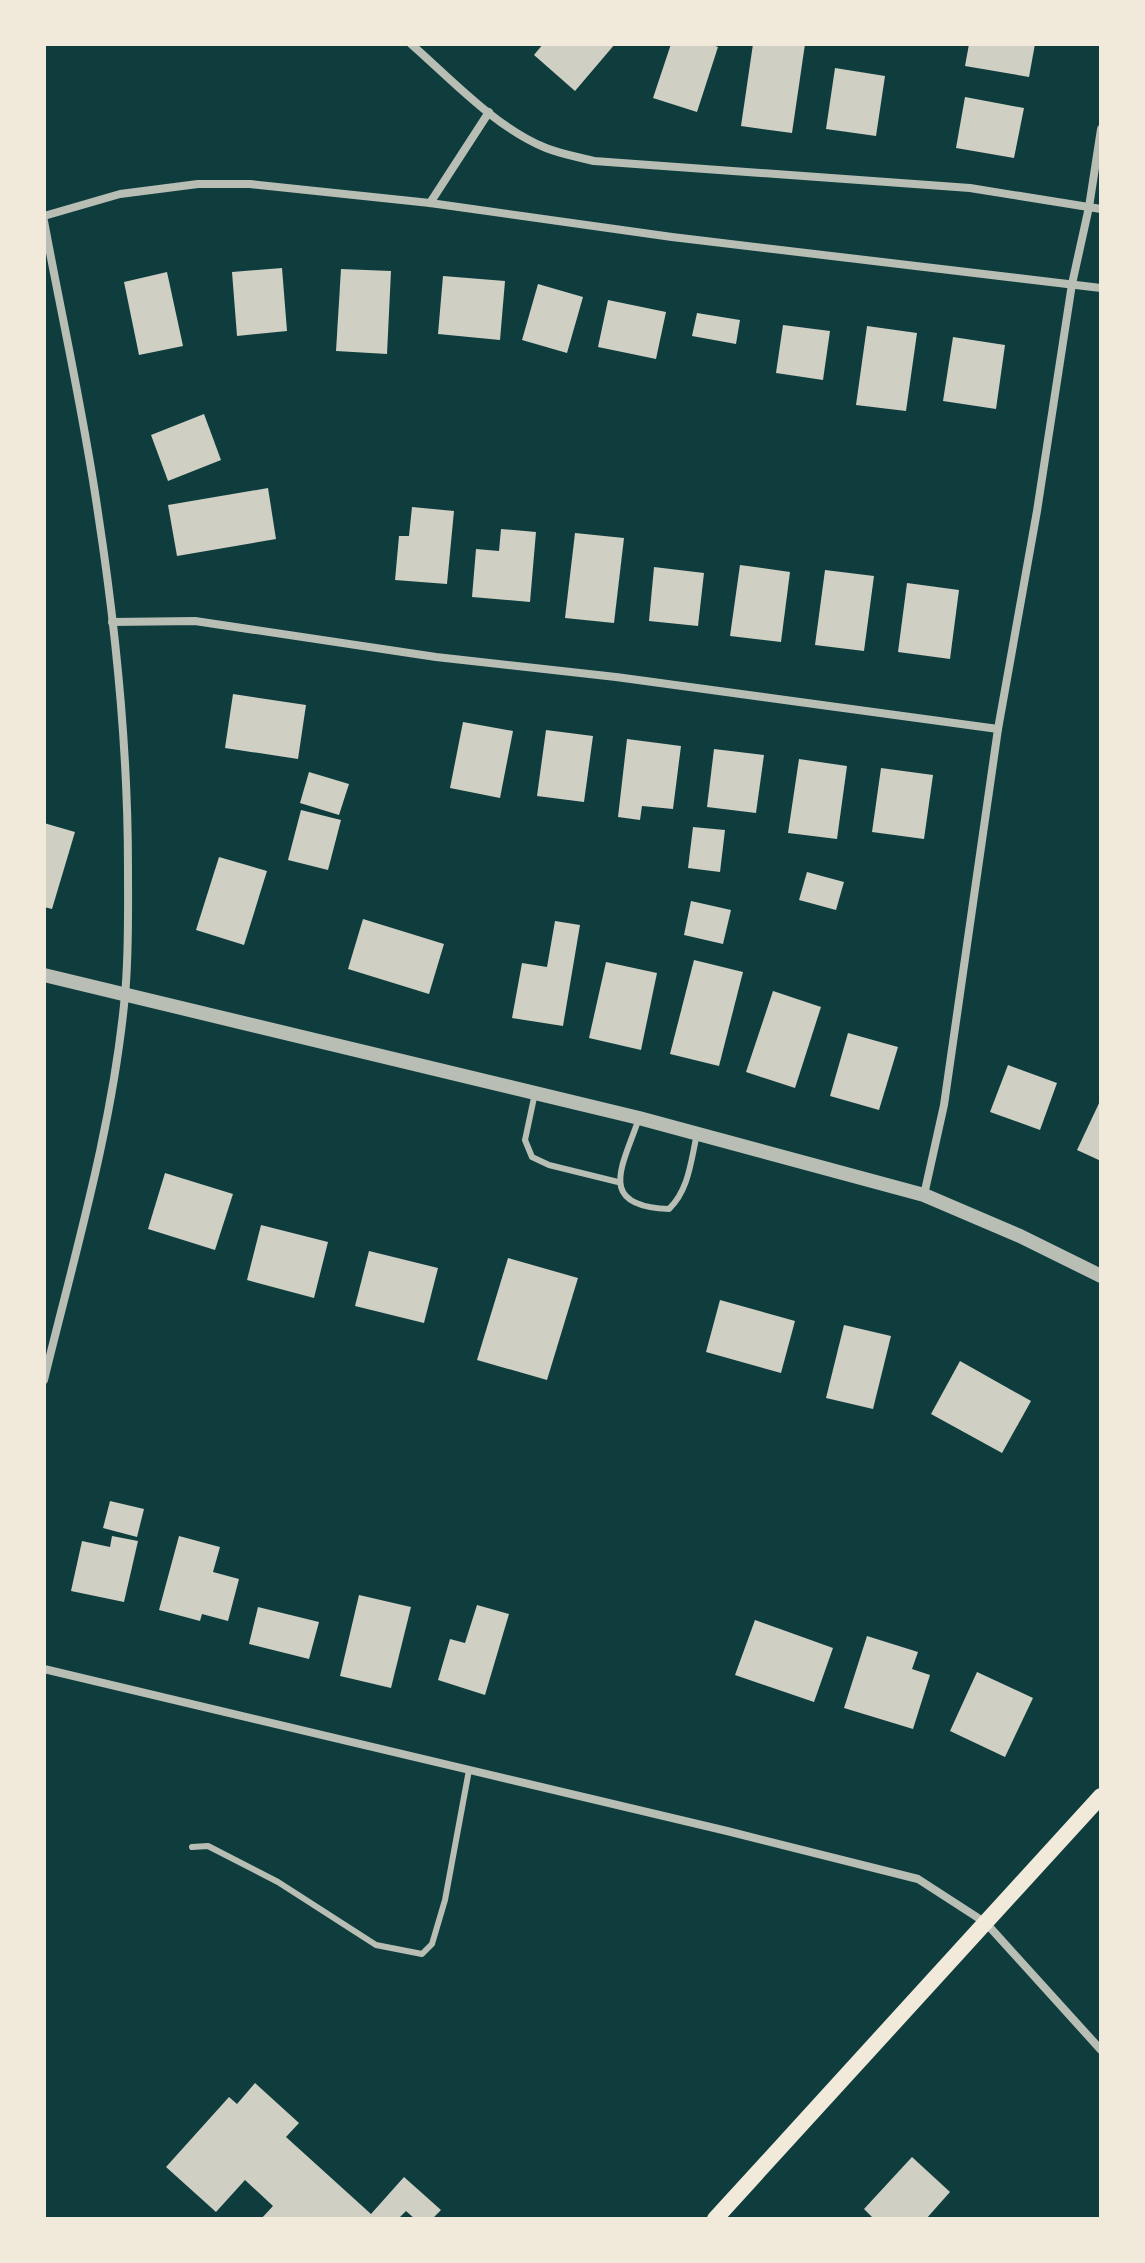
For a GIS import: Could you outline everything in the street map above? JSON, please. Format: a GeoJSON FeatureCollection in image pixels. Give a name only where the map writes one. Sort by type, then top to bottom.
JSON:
{"type":"FeatureCollection","features":[{"type":"Feature","properties":{"kind":"main road"},"geometry":{"type":"LineString","coordinates":[[715,2219],[1101,1796]]}},
{"type":"Feature","properties":{"kind":"street"},"geometry":{"type":"LineString","coordinates":[[411,44],[515,132],[545,147],[594,161],[970,188],[1101,209]]}},
{"type":"Feature","properties":{"kind":"street"},"geometry":{"type":"LineString","coordinates":[[430,203],[489,112]]}},
{"type":"Feature","properties":{"kind":"street"},"geometry":{"type":"LineString","coordinates":[[924,1195],[944,1105],[998,729],[1101,129]]}},
{"type":"Feature","properties":{"kind":"street"},"geometry":{"type":"LineString","coordinates":[[44,1380],[110,1111],[125,995],[128,825],[122,723],[98,512],[44,218],[120,194],[198,184],[250,184],[430,203],[672,237],[1101,288]]}},
{"type":"Feature","properties":{"kind":"street"},"geometry":{"type":"LineString","coordinates":[[112,622],[195,621],[436,657],[616,677],[998,729]]}},
{"type":"Feature","properties":{"kind":"street"},"geometry":{"type":"LineString","coordinates":[[44,975],[639,1118],[924,1195],[1020,1236],[1101,1276]]}},
{"type":"Feature","properties":{"kind":"street"},"geometry":{"type":"LineString","coordinates":[[44,1669],[918,1879],[986,1923],[1101,2050]]}},
{"type":"Feature","properties":{"kind":"lane"},"geometry":{"type":"LineString","coordinates":[[535,1093],[525,1140],[532,1157],[549,1165],[618,1182]]}},
{"type":"Feature","properties":{"kind":"lane"},"geometry":{"type":"LineString","coordinates":[[639,1118],[618,1182],[623,1195],[650,1208],[669,1209],[678,1200],[687,1180],[697,1134]]}},
{"type":"Feature","properties":{"kind":"lane"},"geometry":{"type":"LineString","coordinates":[[192,1847],[208,1846],[278,1882],[376,1945],[422,1954],[432,1944],[445,1900],[469,1770]]}},
{"type":"Feature","properties":{"kind":"building"},"geometry":{"type":"Polygon","coordinates":[[[543,44],[615,44],[575,91],[534,55],[543,44]]]}},
{"type":"Feature","properties":{"kind":"building"},"geometry":{"type":"Polygon","coordinates":[[[671,44],[709,44],[718,47],[697,112],[653,98],[671,44]]]}},
{"type":"Feature","properties":{"kind":"building"},"geometry":{"type":"Polygon","coordinates":[[[753,44],[805,44],[792,133],[741,126],[753,44]]]}},
{"type":"Feature","properties":{"kind":"building"},"geometry":{"type":"Polygon","coordinates":[[[969,44],[1035,44],[1029,77],[965,66],[969,44]]]}},
{"type":"Feature","properties":{"kind":"building"},"geometry":{"type":"Polygon","coordinates":[[[835,68],[885,76],[876,136],[826,129],[835,68]]]}},
{"type":"Feature","properties":{"kind":"building"},"geometry":{"type":"Polygon","coordinates":[[[965,97],[1024,108],[1014,158],[956,148],[965,97]]]}},
{"type":"Feature","properties":{"kind":"building"},"geometry":{"type":"Polygon","coordinates":[[[282,268],[287,331],[237,336],[232,272],[282,268]]]}},
{"type":"Feature","properties":{"kind":"building"},"geometry":{"type":"Polygon","coordinates":[[[341,269],[391,271],[387,354],[336,351],[341,269]]]}},
{"type":"Feature","properties":{"kind":"building"},"geometry":{"type":"Polygon","coordinates":[[[167,272],[183,346],[139,355],[124,282],[167,272]]]}},
{"type":"Feature","properties":{"kind":"building"},"geometry":{"type":"Polygon","coordinates":[[[443,276],[505,281],[500,340],[438,334],[443,276]]]}},
{"type":"Feature","properties":{"kind":"building"},"geometry":{"type":"Polygon","coordinates":[[[538,284],[583,297],[567,353],[522,340],[538,284]]]}},
{"type":"Feature","properties":{"kind":"building"},"geometry":{"type":"Polygon","coordinates":[[[608,300],[666,312],[656,359],[598,347],[608,300]]]}},
{"type":"Feature","properties":{"kind":"building"},"geometry":{"type":"Polygon","coordinates":[[[697,313],[740,320],[736,344],[692,336],[697,313]]]}},
{"type":"Feature","properties":{"kind":"building"},"geometry":{"type":"Polygon","coordinates":[[[783,325],[830,331],[823,380],[776,373],[783,325]]]}},
{"type":"Feature","properties":{"kind":"building"},"geometry":{"type":"Polygon","coordinates":[[[867,326],[917,333],[906,411],[856,405],[867,326]]]}},
{"type":"Feature","properties":{"kind":"building"},"geometry":{"type":"Polygon","coordinates":[[[953,337],[1005,345],[996,409],[943,401],[953,337]]]}},
{"type":"Feature","properties":{"kind":"building"},"geometry":{"type":"Polygon","coordinates":[[[204,414],[221,460],[168,481],[151,435],[204,414]]]}},
{"type":"Feature","properties":{"kind":"building"},"geometry":{"type":"Polygon","coordinates":[[[268,488],[276,539],[177,556],[168,505],[268,488]]]}},
{"type":"Feature","properties":{"kind":"building"},"geometry":{"type":"Polygon","coordinates":[[[412,507],[454,511],[447,584],[395,580],[399,536],[409,536],[412,507]]]}},
{"type":"Feature","properties":{"kind":"building"},"geometry":{"type":"Polygon","coordinates":[[[501,529],[536,532],[530,602],[472,597],[476,549],[499,551],[501,529]]]}},
{"type":"Feature","properties":{"kind":"building"},"geometry":{"type":"Polygon","coordinates":[[[575,533],[624,538],[614,623],[565,618],[575,533]]]}},
{"type":"Feature","properties":{"kind":"building"},"geometry":{"type":"Polygon","coordinates":[[[740,565],[790,572],[781,642],[730,636],[740,565]]]}},
{"type":"Feature","properties":{"kind":"building"},"geometry":{"type":"Polygon","coordinates":[[[654,567],[704,573],[698,626],[649,621],[654,567]]]}},
{"type":"Feature","properties":{"kind":"building"},"geometry":{"type":"Polygon","coordinates":[[[825,570],[874,576],[864,651],[815,645],[825,570]]]}},
{"type":"Feature","properties":{"kind":"building"},"geometry":{"type":"Polygon","coordinates":[[[907,583],[959,590],[950,659],[898,652],[907,583]]]}},
{"type":"Feature","properties":{"kind":"building"},"geometry":{"type":"Polygon","coordinates":[[[233,694],[306,705],[298,759],[225,748],[233,694]]]}},
{"type":"Feature","properties":{"kind":"building"},"geometry":{"type":"Polygon","coordinates":[[[463,722],[513,731],[500,798],[450,788],[463,722]]]}},
{"type":"Feature","properties":{"kind":"building"},"geometry":{"type":"Polygon","coordinates":[[[546,730],[593,736],[584,802],[537,796],[546,730]]]}},
{"type":"Feature","properties":{"kind":"building"},"geometry":{"type":"Polygon","coordinates":[[[627,739],[681,746],[673,809],[642,806],[640,820],[618,817],[627,739]]]}},
{"type":"Feature","properties":{"kind":"building"},"geometry":{"type":"Polygon","coordinates":[[[714,749],[764,755],[756,813],[707,807],[714,749]]]}},
{"type":"Feature","properties":{"kind":"building"},"geometry":{"type":"Polygon","coordinates":[[[799,759],[847,766],[837,839],[788,833],[799,759]]]}},
{"type":"Feature","properties":{"kind":"building"},"geometry":{"type":"Polygon","coordinates":[[[881,768],[933,775],[924,839],[872,832],[881,768]]]}},
{"type":"Feature","properties":{"kind":"building"},"geometry":{"type":"Polygon","coordinates":[[[309,772],[349,784],[339,815],[300,803],[309,772]]]}},
{"type":"Feature","properties":{"kind":"building"},"geometry":{"type":"Polygon","coordinates":[[[301,810],[341,820],[328,870],[288,860],[301,810]]]}},
{"type":"Feature","properties":{"kind":"building"},"geometry":{"type":"Polygon","coordinates":[[[44,823],[75,832],[52,909],[44,907],[44,823]]]}},
{"type":"Feature","properties":{"kind":"building"},"geometry":{"type":"Polygon","coordinates":[[[693,827],[725,830],[720,872],[688,868],[693,827]]]}},
{"type":"Feature","properties":{"kind":"building"},"geometry":{"type":"Polygon","coordinates":[[[219,857],[267,871],[244,945],[196,930],[219,857]]]}},
{"type":"Feature","properties":{"kind":"building"},"geometry":{"type":"Polygon","coordinates":[[[807,872],[844,882],[836,910],[799,900],[807,872]]]}},
{"type":"Feature","properties":{"kind":"building"},"geometry":{"type":"Polygon","coordinates":[[[691,901],[731,910],[723,944],[684,935],[691,901]]]}},
{"type":"Feature","properties":{"kind":"building"},"geometry":{"type":"Polygon","coordinates":[[[363,919],[444,944],[429,994],[348,969],[363,919]]]}},
{"type":"Feature","properties":{"kind":"building"},"geometry":{"type":"Polygon","coordinates":[[[555,921],[580,925],[563,1026],[512,1018],[522,963],[547,967],[555,921]]]}},
{"type":"Feature","properties":{"kind":"building"},"geometry":{"type":"Polygon","coordinates":[[[694,960],[743,972],[719,1066],[670,1054],[694,960]]]}},
{"type":"Feature","properties":{"kind":"building"},"geometry":{"type":"Polygon","coordinates":[[[606,962],[657,973],[641,1050],[589,1038],[606,962]]]}},
{"type":"Feature","properties":{"kind":"building"},"geometry":{"type":"Polygon","coordinates":[[[773,991],[821,1007],[795,1088],[746,1072],[773,991]]]}},
{"type":"Feature","properties":{"kind":"building"},"geometry":{"type":"Polygon","coordinates":[[[848,1033],[898,1047],[879,1110],[830,1096],[848,1033]]]}},
{"type":"Feature","properties":{"kind":"building"},"geometry":{"type":"Polygon","coordinates":[[[1008,1065],[1057,1083],[1040,1130],[990,1112],[1008,1065]]]}},
{"type":"Feature","properties":{"kind":"building"},"geometry":{"type":"Polygon","coordinates":[[[1101,1099],[1101,1161],[1077,1150],[1101,1099]]]}},
{"type":"Feature","properties":{"kind":"building"},"geometry":{"type":"Polygon","coordinates":[[[165,1173],[233,1194],[215,1250],[148,1229],[165,1173]]]}},
{"type":"Feature","properties":{"kind":"building"},"geometry":{"type":"Polygon","coordinates":[[[261,1225],[328,1242],[314,1298],[247,1280],[261,1225]]]}},
{"type":"Feature","properties":{"kind":"building"},"geometry":{"type":"Polygon","coordinates":[[[369,1251],[438,1268],[424,1323],[355,1306],[369,1251]]]}},
{"type":"Feature","properties":{"kind":"building"},"geometry":{"type":"Polygon","coordinates":[[[508,1258],[578,1278],[547,1380],[477,1360],[508,1258]]]}},
{"type":"Feature","properties":{"kind":"building"},"geometry":{"type":"Polygon","coordinates":[[[720,1300],[795,1321],[781,1373],[706,1352],[720,1300]]]}},
{"type":"Feature","properties":{"kind":"building"},"geometry":{"type":"Polygon","coordinates":[[[844,1325],[891,1336],[873,1409],[826,1398],[844,1325]]]}},
{"type":"Feature","properties":{"kind":"building"},"geometry":{"type":"Polygon","coordinates":[[[960,1361],[1031,1401],[1002,1453],[931,1414],[960,1361]]]}},
{"type":"Feature","properties":{"kind":"building"},"geometry":{"type":"Polygon","coordinates":[[[110,1501],[144,1509],[137,1537],[103,1528],[110,1501]]]}},
{"type":"Feature","properties":{"kind":"building"},"geometry":{"type":"Polygon","coordinates":[[[112,1536],[138,1541],[124,1602],[71,1591],[82,1541],[110,1547],[112,1536]]]}},
{"type":"Feature","properties":{"kind":"building"},"geometry":{"type":"Polygon","coordinates":[[[179,1536],[220,1547],[213,1572],[239,1579],[228,1621],[202,1614],[200,1621],[159,1610],[179,1536]]]}},
{"type":"Feature","properties":{"kind":"building"},"geometry":{"type":"Polygon","coordinates":[[[359,1595],[411,1607],[391,1688],[340,1676],[359,1595]]]}},
{"type":"Feature","properties":{"kind":"building"},"geometry":{"type":"Polygon","coordinates":[[[477,1605],[509,1614],[485,1695],[438,1680],[450,1639],[465,1643],[477,1605]]]}},
{"type":"Feature","properties":{"kind":"building"},"geometry":{"type":"Polygon","coordinates":[[[258,1607],[319,1622],[309,1659],[249,1644],[258,1607]]]}},
{"type":"Feature","properties":{"kind":"building"},"geometry":{"type":"Polygon","coordinates":[[[755,1620],[833,1648],[814,1702],[735,1675],[755,1620]]]}},
{"type":"Feature","properties":{"kind":"building"},"geometry":{"type":"Polygon","coordinates":[[[867,1636],[918,1652],[912,1669],[930,1675],[913,1729],[844,1708],[867,1636]]]}},
{"type":"Feature","properties":{"kind":"building"},"geometry":{"type":"Polygon","coordinates":[[[977,1672],[1033,1698],[1005,1757],[950,1731],[977,1672]]]}},
{"type":"Feature","properties":{"kind":"building"},"geometry":{"type":"Polygon","coordinates":[[[255,2083],[299,2123],[286,2137],[371,2214],[404,2177],[441,2210],[432,2219],[415,2219],[406,2211],[398,2219],[261,2219],[273,2206],[245,2180],[216,2212],[166,2167],[229,2097],[237,2104],[255,2083]]]}},
{"type":"Feature","properties":{"kind":"building"},"geometry":{"type":"Polygon","coordinates":[[[912,2157],[950,2192],[926,2219],[874,2219],[864,2209],[912,2157]]]}}]}
